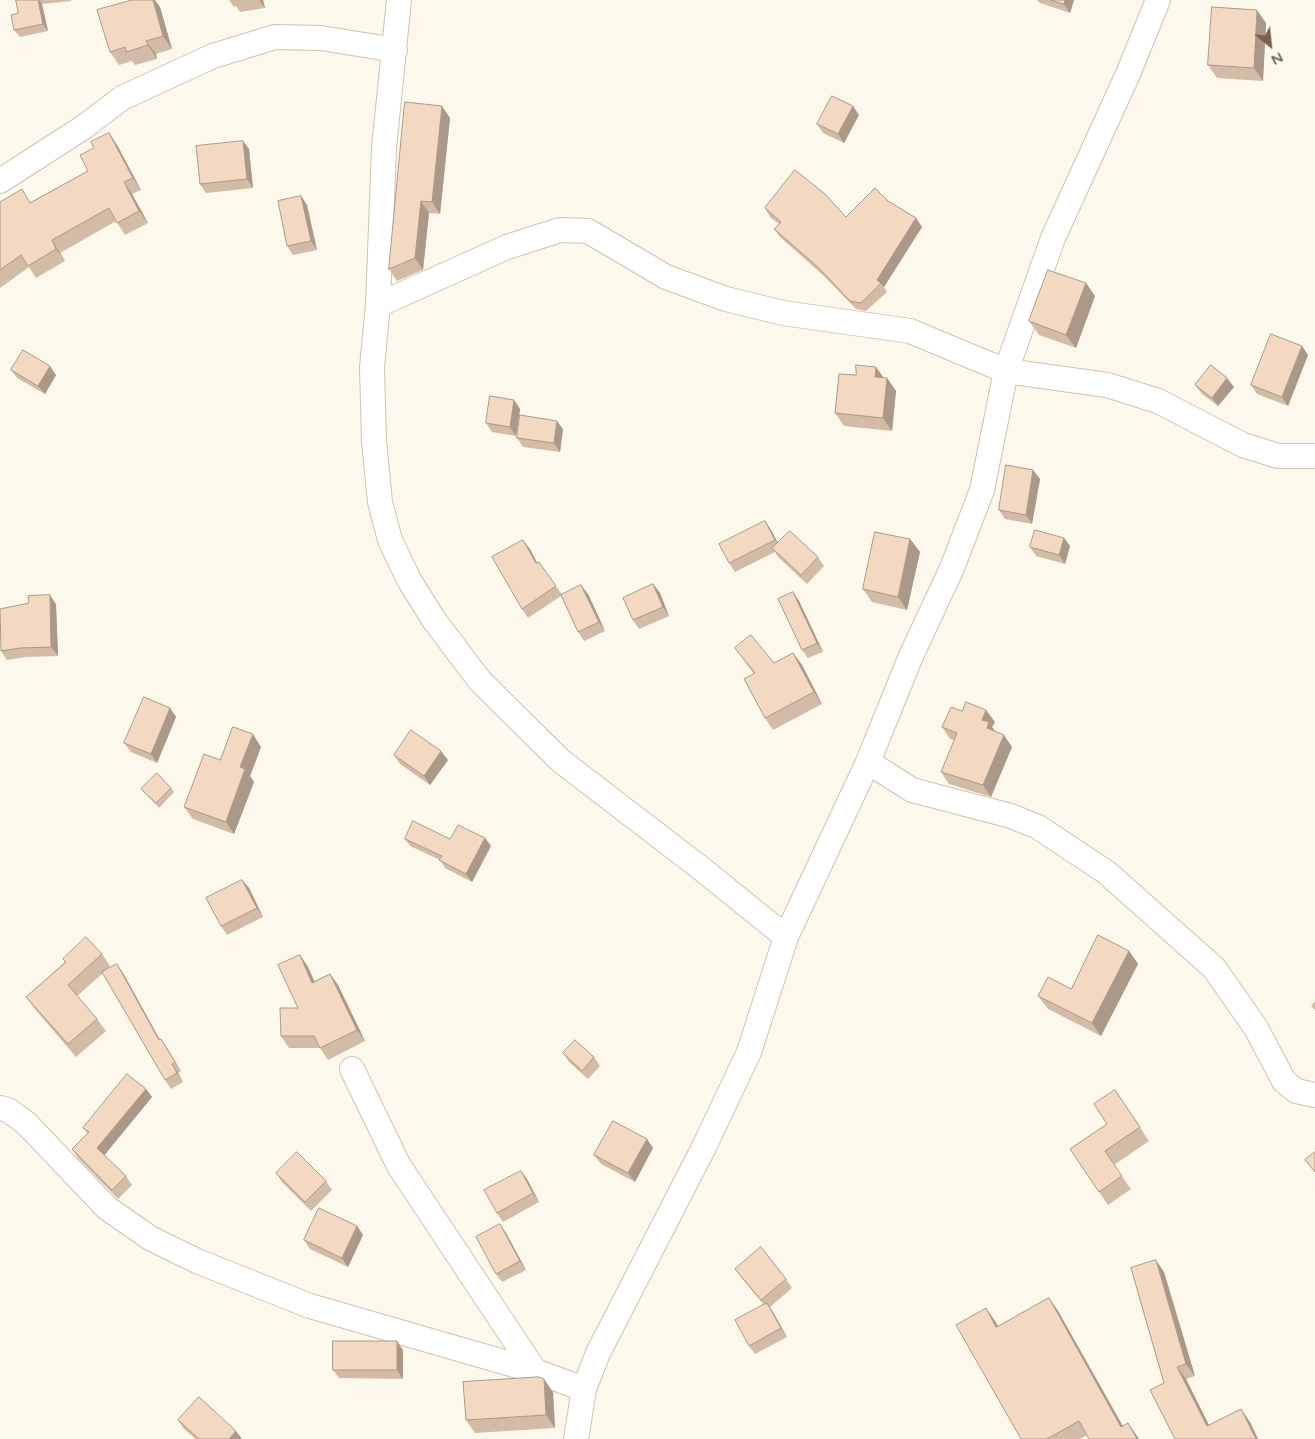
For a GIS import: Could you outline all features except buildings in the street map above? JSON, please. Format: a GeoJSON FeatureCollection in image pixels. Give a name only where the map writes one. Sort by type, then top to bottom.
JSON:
{"type":"FeatureCollection","features":[{"type":"Feature","properties":{"kind":"street"},"geometry":{"type":"LineString","coordinates":[[399,0],[384,148],[378,304],[372,367],[374,441],[380,502],[390,540],[409,580],[434,620],[480,681],[561,761],[698,866],[786,937]]}},
{"type":"Feature","properties":{"kind":"street"},"geometry":{"type":"LineString","coordinates":[[576,1439],[584,1389],[598,1353],[704,1147],[749,1052],[786,937],[868,762],[911,656],[952,568],[982,490],[1006,371],[1054,238],[1128,74],[1158,0]]}},
{"type":"Feature","properties":{"kind":"street"},"geometry":{"type":"LineString","coordinates":[[0,180],[84,126],[122,98],[213,56],[275,37],[321,38],[395,50]]}},
{"type":"Feature","properties":{"kind":"street"},"geometry":{"type":"LineString","coordinates":[[378,304],[507,247],[560,230],[588,231],[666,277],[726,300],[783,313],[910,331],[1006,371],[1108,385],[1158,401],[1243,445],[1278,456],[1315,456]]}},
{"type":"Feature","properties":{"kind":"street"},"geometry":{"type":"LineString","coordinates":[[868,762],[912,790],[1012,816],[1038,827],[1106,872],[1214,968],[1256,1028],[1284,1081],[1296,1091],[1315,1094]]}},
{"type":"Feature","properties":{"kind":"street"},"geometry":{"type":"LineString","coordinates":[[352,1069],[399,1166],[535,1371]]}},
{"type":"Feature","properties":{"kind":"street"},"geometry":{"type":"LineString","coordinates":[[0,1108],[8,1110],[26,1123],[106,1208],[150,1238],[198,1261],[310,1306],[535,1371],[584,1389]]}}]}
